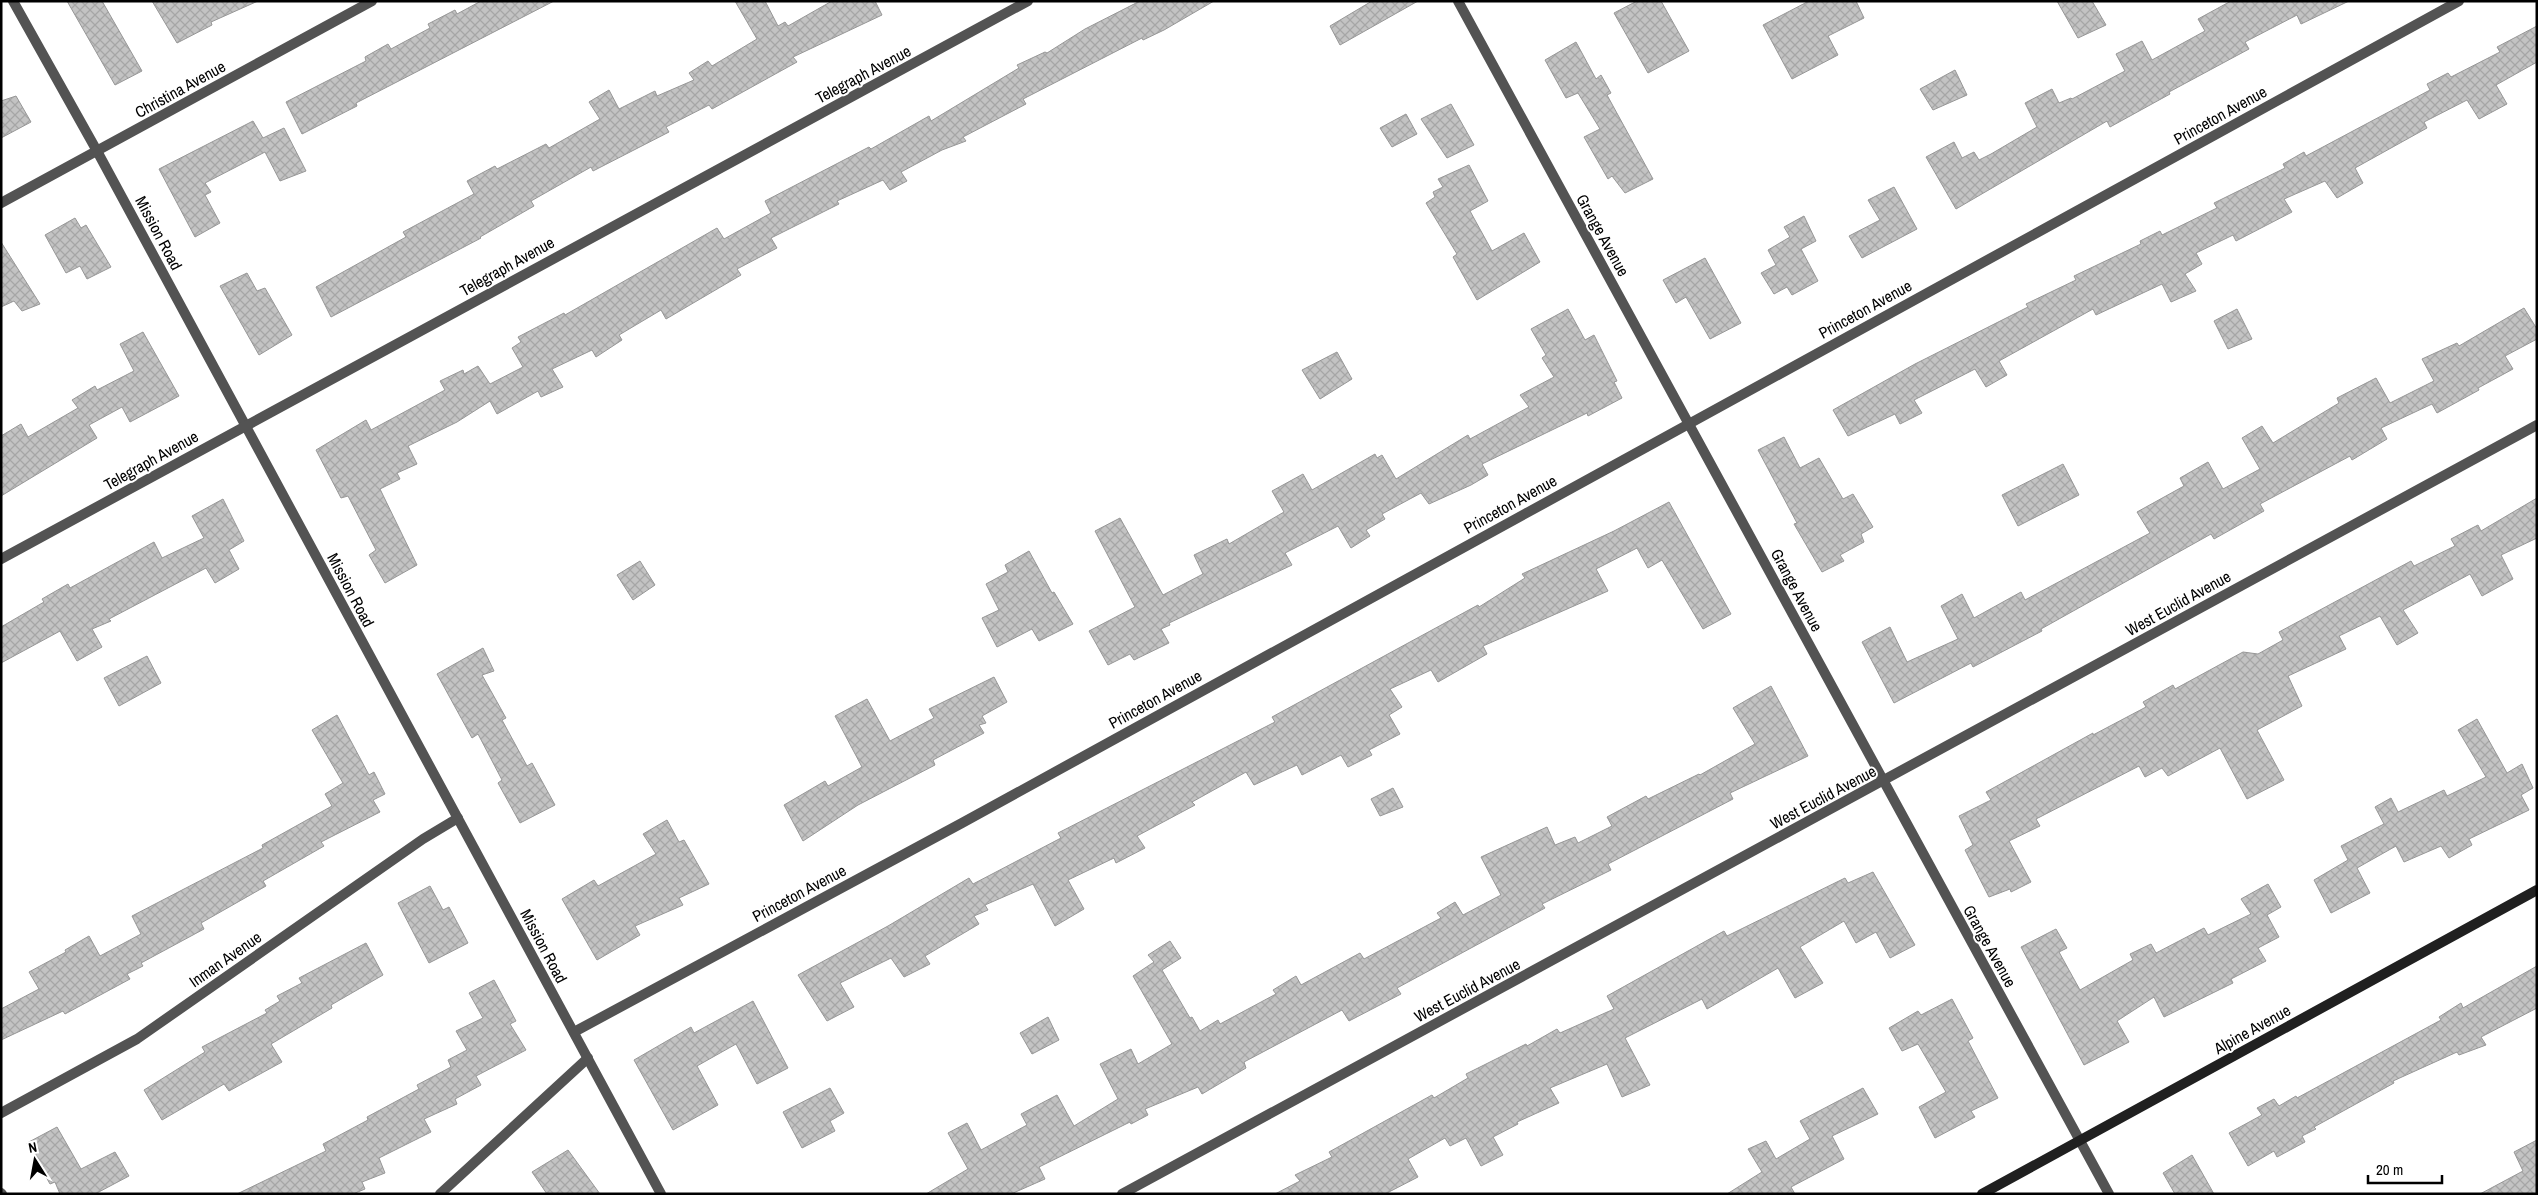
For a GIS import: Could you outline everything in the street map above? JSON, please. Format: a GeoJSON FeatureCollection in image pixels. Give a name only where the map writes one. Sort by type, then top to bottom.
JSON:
{"type":"FeatureCollection","features":[{"type":"Feature","properties":{"kind":"street","name":"Mission Road"},"geometry":{"type":"LineString","coordinates":[[13,1],[97,151],[660,1194]]}},
{"type":"Feature","properties":{"kind":"street","name":"Christina Avenue"},"geometry":{"type":"LineString","coordinates":[[1,203],[372,1]]}},
{"type":"Feature","properties":{"kind":"street","name":"Telegraph Avenue"},"geometry":{"type":"LineString","coordinates":[[1,559],[1028,1]]}},
{"type":"Feature","properties":{"kind":"street","name":"Grange Avenue"},"geometry":{"type":"LineString","coordinates":[[1458,1],[2109,1194]]}},
{"type":"Feature","properties":{"kind":"street","name":"Princeton Avenue"},"geometry":{"type":"LineString","coordinates":[[574,1032],[971,818],[1688,422],[2460,1]]}},
{"type":"Feature","properties":{"kind":"street","name":"West Euclid Avenue"},"geometry":{"type":"LineString","coordinates":[[1122,1194],[2537,425]]}},
{"type":"Feature","properties":{"kind":"street","name":"Inman Avenue"},"geometry":{"type":"LineString","coordinates":[[1,1113],[137,1039],[415,844],[458,818]]}},
{"type":"Feature","properties":{"kind":"street","name":"Alpine Avenue"},"geometry":{"type":"LineString","coordinates":[[1982,1194],[2537,890]]}},
{"type":"Feature","properties":{"kind":"street"},"geometry":{"type":"LineString","coordinates":[[440,1194],[588,1058]]}},
{"type":"Feature","properties":{"kind":"building"},"geometry":{"type":"Polygon","coordinates":[[[67,1],[102,1],[142,71],[115,85],[67,1]]]}},
{"type":"Feature","properties":{"kind":"building"},"geometry":{"type":"Polygon","coordinates":[[[152,1],[258,1],[211,22],[212,25],[177,43],[152,1]]]}},
{"type":"Feature","properties":{"kind":"building"},"geometry":{"type":"Polygon","coordinates":[[[481,1],[554,1],[356,103],[357,106],[302,134],[286,102],[366,61],[365,57],[388,44],[391,49],[430,28],[428,24],[455,10],[457,14],[481,1]]]}},
{"type":"Feature","properties":{"kind":"building"},"geometry":{"type":"Polygon","coordinates":[[[735,1],[765,1],[778,26],[785,22],[788,26],[832,1],[875,1],[882,15],[793,57],[797,62],[712,109],[709,105],[666,127],[669,132],[593,171],[591,167],[531,201],[534,206],[481,238],[331,317],[316,287],[406,237],[403,232],[474,194],[467,181],[495,166],[497,169],[546,144],[549,148],[600,119],[589,102],[609,90],[619,109],[655,91],[657,96],[694,80],[689,73],[708,61],[712,66],[757,39],[735,1]]]}},
{"type":"Feature","properties":{"kind":"building"},"geometry":{"type":"Polygon","coordinates":[[[1140,1],[1214,1],[1164,30],[1143,40],[1142,38],[1023,99],[1026,104],[963,137],[966,141],[942,150],[901,172],[907,181],[890,190],[883,180],[837,201],[839,204],[771,238],[777,248],[737,269],[741,275],[666,319],[661,310],[619,335],[622,340],[596,357],[592,350],[552,369],[563,387],[541,397],[538,391],[497,414],[490,401],[457,422],[408,446],[417,464],[397,473],[400,479],[380,489],[417,565],[385,583],[369,555],[376,550],[348,496],[341,498],[316,450],[366,420],[371,430],[445,390],[440,381],[463,370],[464,374],[478,366],[490,384],[523,367],[512,348],[521,342],[518,337],[564,313],[565,315],[717,228],[724,239],[771,213],[765,201],[869,147],[871,149],[929,116],[931,121],[1019,68],[1017,65],[1045,52],[1047,53],[1085,29],[1140,1]]]}},
{"type":"Feature","properties":{"kind":"building"},"geometry":{"type":"Polygon","coordinates":[[[1372,1],[1418,1],[1340,45],[1330,26],[1372,1]]]}},
{"type":"Feature","properties":{"kind":"building"},"geometry":{"type":"Polygon","coordinates":[[[1637,1],[1661,1],[1689,51],[1648,73],[1614,13],[1637,1]]]}},
{"type":"Feature","properties":{"kind":"building"},"geometry":{"type":"Polygon","coordinates":[[[1809,1],[1856,1],[1864,18],[1828,36],[1838,55],[1792,79],[1763,25],[1809,1]]]}},
{"type":"Feature","properties":{"kind":"building"},"geometry":{"type":"Polygon","coordinates":[[[2057,1],[2092,1],[2106,25],[2078,38],[2057,1]]]}},
{"type":"Feature","properties":{"kind":"building"},"geometry":{"type":"Polygon","coordinates":[[[2231,1],[2349,1],[2301,24],[2297,15],[2245,42],[2249,49],[2169,92],[2170,94],[2110,127],[2107,121],[1956,209],[1926,157],[1954,142],[1962,158],[1974,152],[1979,160],[1991,154],[2037,127],[2025,103],[2052,89],[2059,103],[2072,99],[2125,71],[2116,54],[2142,41],[2152,60],[2205,31],[2198,19],[2231,1]]]}},
{"type":"Feature","properties":{"kind":"building"},"geometry":{"type":"Polygon","coordinates":[[[2537,26],[2537,62],[2496,85],[2507,104],[2479,119],[2467,100],[2424,122],[2427,128],[2355,168],[2363,183],[2337,198],[2325,181],[2284,199],[2292,212],[2236,241],[2233,235],[2196,253],[2202,264],[2185,274],[2196,291],[2171,302],[2162,284],[2096,315],[2093,309],[1999,361],[2007,375],[1986,387],[1975,369],[1914,400],[1922,413],[1900,424],[1895,414],[1848,436],[1833,410],[1915,364],[2028,307],[2026,304],[2076,280],[2074,276],[2141,244],[2140,241],[2160,231],[2162,235],[2217,208],[2214,203],[2285,168],[2283,164],[2304,152],[2306,156],[2430,90],[2427,84],[2448,73],[2451,77],[2500,52],[2497,47],[2537,26]]]}},
{"type":"Feature","properties":{"kind":"building"},"geometry":{"type":"Polygon","coordinates":[[[1576,42],[1596,79],[1601,75],[1611,93],[1607,95],[1653,179],[1625,193],[1612,176],[1608,179],[1584,137],[1600,129],[1578,93],[1566,98],[1545,60],[1576,42]]]}},
{"type":"Feature","properties":{"kind":"building"},"geometry":{"type":"Polygon","coordinates":[[[1955,70],[1967,95],[1933,110],[1920,89],[1955,70]]]}},
{"type":"Feature","properties":{"kind":"building"},"geometry":{"type":"Polygon","coordinates":[[[16,96],[31,122],[1,138],[1,101],[16,96]]]}},
{"type":"Feature","properties":{"kind":"building"},"geometry":{"type":"Polygon","coordinates":[[[1451,104],[1474,145],[1447,158],[1421,119],[1451,104]]]}},
{"type":"Feature","properties":{"kind":"building"},"geometry":{"type":"Polygon","coordinates":[[[1406,114],[1417,134],[1392,147],[1380,128],[1406,114]]]}},
{"type":"Feature","properties":{"kind":"building"},"geometry":{"type":"Polygon","coordinates":[[[253,121],[263,138],[284,128],[306,171],[280,181],[265,152],[205,183],[211,192],[205,195],[220,223],[195,237],[159,169],[253,121]]]}},
{"type":"Feature","properties":{"kind":"building"},"geometry":{"type":"Polygon","coordinates":[[[1469,165],[1488,201],[1470,211],[1492,251],[1524,233],[1540,262],[1477,300],[1453,257],[1457,254],[1426,203],[1435,197],[1433,192],[1443,187],[1438,179],[1469,165]]]}},
{"type":"Feature","properties":{"kind":"building"},"geometry":{"type":"Polygon","coordinates":[[[1894,187],[1917,229],[1862,258],[1849,236],[1880,220],[1868,200],[1894,187]]]}},
{"type":"Feature","properties":{"kind":"building"},"geometry":{"type":"Polygon","coordinates":[[[1804,216],[1816,241],[1801,249],[1818,281],[1792,295],[1787,287],[1774,294],[1761,273],[1776,265],[1768,250],[1790,237],[1784,227],[1804,216]]]}},
{"type":"Feature","properties":{"kind":"building"},"geometry":{"type":"Polygon","coordinates":[[[75,218],[81,228],[86,225],[111,267],[87,279],[80,266],[66,273],[45,235],[75,218]]]}},
{"type":"Feature","properties":{"kind":"building"},"geometry":{"type":"Polygon","coordinates":[[[1,242],[40,304],[22,311],[14,301],[1,307],[1,242]]]}},
{"type":"Feature","properties":{"kind":"building"},"geometry":{"type":"Polygon","coordinates":[[[1705,258],[1741,323],[1710,339],[1686,297],[1676,303],[1663,280],[1705,258]]]}},
{"type":"Feature","properties":{"kind":"building"},"geometry":{"type":"Polygon","coordinates":[[[247,273],[257,291],[265,288],[292,335],[259,355],[220,286],[247,273]]]}},
{"type":"Feature","properties":{"kind":"building"},"geometry":{"type":"Polygon","coordinates":[[[2524,308],[2537,329],[2537,339],[2505,356],[2513,369],[2437,413],[2432,404],[2381,428],[2387,439],[2352,460],[2350,456],[2260,504],[2264,511],[2214,539],[2211,534],[2041,629],[2042,631],[1973,667],[1971,663],[1894,703],[1862,642],[1890,627],[1907,662],[1958,639],[1941,606],[1962,594],[1974,618],[2021,592],[2025,600],[2150,533],[2137,512],[2184,486],[2180,478],[2208,462],[2223,489],[2260,469],[2242,438],[2262,426],[2273,443],[2339,403],[2337,398],[2376,378],[2390,403],[2434,381],[2422,359],[2457,343],[2459,346],[2524,308]]]}},
{"type":"Feature","properties":{"kind":"building"},"geometry":{"type":"Polygon","coordinates":[[[1568,309],[1585,340],[1594,335],[1617,381],[1614,382],[1622,398],[1588,416],[1587,413],[1482,464],[1488,475],[1471,485],[1429,504],[1421,493],[1382,514],[1385,519],[1366,530],[1370,536],[1351,548],[1338,526],[1285,553],[1292,565],[1169,623],[1170,625],[1161,629],[1169,643],[1134,660],[1130,654],[1108,665],[1089,631],[1135,607],[1095,531],[1120,518],[1163,595],[1203,574],[1194,555],[1227,539],[1229,544],[1284,512],[1272,491],[1303,474],[1312,490],[1375,454],[1377,458],[1382,455],[1396,479],[1468,435],[1470,439],[1529,407],[1520,395],[1554,377],[1542,358],[1546,355],[1531,329],[1568,309]]]}},
{"type":"Feature","properties":{"kind":"building"},"geometry":{"type":"Polygon","coordinates":[[[2237,309],[2252,339],[2228,349],[2214,321],[2237,309]]]}},
{"type":"Feature","properties":{"kind":"building"},"geometry":{"type":"Polygon","coordinates":[[[143,332],[179,396],[130,422],[122,407],[89,425],[97,438],[1,496],[1,436],[21,424],[28,437],[78,408],[72,400],[95,386],[97,390],[134,371],[120,344],[143,332]]]}},
{"type":"Feature","properties":{"kind":"building"},"geometry":{"type":"Polygon","coordinates":[[[1337,352],[1352,379],[1320,399],[1302,370],[1337,352]]]}},
{"type":"Feature","properties":{"kind":"building"},"geometry":{"type":"Polygon","coordinates":[[[1784,437],[1800,468],[1819,458],[1843,499],[1853,494],[1873,527],[1861,534],[1864,542],[1840,555],[1844,561],[1822,572],[1794,524],[1797,523],[1758,450],[1784,437]]]}},
{"type":"Feature","properties":{"kind":"building"},"geometry":{"type":"Polygon","coordinates":[[[2063,464],[2079,495],[2018,526],[2002,495],[2063,464]]]}},
{"type":"Feature","properties":{"kind":"building"},"geometry":{"type":"Polygon","coordinates":[[[2537,498],[2537,538],[2501,555],[2513,579],[2482,596],[2470,574],[2403,610],[2418,633],[2397,645],[2380,616],[2339,636],[2346,649],[2288,676],[2302,706],[2257,730],[2284,780],[2247,799],[2220,748],[2168,776],[2162,768],[2145,777],[2139,766],[2036,819],[2040,826],[2009,841],[2031,882],[2011,892],[2010,889],[1989,897],[1965,850],[1973,845],[1959,816],[1991,800],[1986,792],[2093,733],[2093,735],[2146,707],[2143,702],[2173,685],[2175,689],[2243,652],[2258,654],[2283,640],[2279,632],[2411,561],[2414,566],[2455,546],[2451,539],[2478,525],[2481,531],[2537,498]]]}},
{"type":"Feature","properties":{"kind":"building"},"geometry":{"type":"Polygon","coordinates":[[[223,499],[244,541],[229,550],[239,569],[215,583],[206,568],[109,619],[111,621],[92,629],[102,647],[77,661],[60,631],[1,663],[1,627],[44,602],[42,599],[68,584],[70,588],[154,542],[162,558],[204,538],[192,516],[223,499]]]}},
{"type":"Feature","properties":{"kind":"building"},"geometry":{"type":"Polygon","coordinates":[[[1669,502],[1731,614],[1703,629],[1662,560],[1648,568],[1637,548],[1596,569],[1608,591],[1483,646],[1487,654],[1438,682],[1431,670],[1390,689],[1402,707],[1389,715],[1400,734],[1369,750],[1372,755],[1348,767],[1341,755],[1302,775],[1297,765],[1254,785],[1246,772],[1192,802],[1195,805],[1137,836],[1145,848],[1116,863],[1114,858],[1068,880],[1084,909],[1055,926],[1033,884],[985,905],[988,910],[974,916],[979,924],[925,956],[930,964],[904,977],[891,958],[840,983],[854,1007],[827,1021],[798,975],[888,926],[969,878],[973,884],[1061,838],[1058,833],[1275,722],[1272,717],[1478,605],[1479,607],[1525,578],[1522,574],[1614,531],[1669,502]]]}},
{"type":"Feature","properties":{"kind":"building"},"geometry":{"type":"Polygon","coordinates":[[[1029,551],[1052,593],[1054,592],[1073,624],[1039,641],[1032,629],[997,647],[982,618],[999,610],[986,584],[1008,572],[1005,565],[1029,551]]]}},
{"type":"Feature","properties":{"kind":"building"},"geometry":{"type":"Polygon","coordinates":[[[640,561],[655,585],[633,600],[617,575],[640,561]]]}},
{"type":"Feature","properties":{"kind":"building"},"geometry":{"type":"Polygon","coordinates":[[[483,648],[494,671],[482,675],[506,718],[502,720],[527,766],[532,763],[555,805],[520,823],[498,783],[502,780],[478,734],[472,738],[437,674],[483,648]]]}},
{"type":"Feature","properties":{"kind":"building"},"geometry":{"type":"Polygon","coordinates":[[[147,656],[161,683],[119,706],[104,678],[147,656]]]}},
{"type":"Feature","properties":{"kind":"building"},"geometry":{"type":"Polygon","coordinates":[[[994,677],[1007,702],[982,716],[986,723],[979,725],[984,733],[933,760],[935,765],[858,805],[803,841],[784,805],[825,781],[828,786],[862,767],[835,716],[867,699],[890,741],[934,718],[929,709],[994,677]]]}},
{"type":"Feature","properties":{"kind":"building"},"geometry":{"type":"Polygon","coordinates":[[[1771,686],[1808,756],[1730,793],[1733,799],[1608,864],[1611,870],[1542,904],[1545,908],[1397,988],[1401,994],[1349,1021],[1342,1010],[1244,1062],[1246,1068],[1202,1094],[1198,1087],[1145,1109],[1148,1115],[1039,1167],[1045,1179],[1011,1194],[926,1194],[968,1169],[948,1133],[967,1123],[981,1150],[1027,1125],[1021,1114],[1057,1095],[1074,1126],[1118,1099],[1100,1064],[1131,1049],[1138,1064],[1172,1044],[1133,976],[1154,962],[1148,955],[1170,941],[1181,958],[1162,970],[1190,1018],[1192,1017],[1200,1031],[1218,1020],[1220,1024],[1276,994],[1273,990],[1296,976],[1301,985],[1360,953],[1364,959],[1441,918],[1437,913],[1455,902],[1463,915],[1501,895],[1481,857],[1547,827],[1555,845],[1575,837],[1578,843],[1612,826],[1607,817],[1646,796],[1648,799],[1700,775],[1755,744],[1733,708],[1771,686]]]}},
{"type":"Feature","properties":{"kind":"building"},"geometry":{"type":"Polygon","coordinates":[[[337,715],[369,775],[374,772],[385,794],[373,800],[380,812],[321,842],[324,846],[263,881],[266,886],[201,923],[204,929],[141,963],[143,966],[127,974],[130,979],[65,1014],[63,1011],[1,1040],[1,1009],[39,989],[29,972],[66,952],[65,950],[89,936],[100,956],[141,934],[132,916],[263,848],[262,845],[332,806],[325,794],[343,783],[312,730],[337,715]]]}},
{"type":"Feature","properties":{"kind":"building"},"geometry":{"type":"Polygon","coordinates":[[[2477,719],[2507,773],[2522,764],[2533,788],[2521,795],[2529,810],[2469,839],[2472,845],[2449,858],[2441,846],[2404,862],[2396,846],[2357,868],[2370,893],[2331,913],[2314,880],[2348,860],[2341,846],[2384,824],[2375,807],[2391,798],[2398,812],[2444,790],[2447,796],[2486,777],[2458,730],[2477,719]]]}},
{"type":"Feature","properties":{"kind":"building"},"geometry":{"type":"Polygon","coordinates":[[[1393,788],[1403,807],[1380,816],[1371,799],[1393,788]]]}},
{"type":"Feature","properties":{"kind":"building"},"geometry":{"type":"Polygon","coordinates":[[[667,820],[679,842],[684,840],[709,884],[679,898],[683,905],[635,926],[640,935],[597,960],[562,899],[594,880],[598,886],[656,854],[643,834],[667,820]]]}},
{"type":"Feature","properties":{"kind":"building"},"geometry":{"type":"Polygon","coordinates":[[[1873,872],[1915,945],[1890,958],[1876,932],[1856,943],[1844,921],[1800,947],[1823,983],[1795,998],[1778,968],[1707,1009],[1702,999],[1625,1038],[1650,1085],[1622,1097],[1607,1064],[1550,1088],[1559,1103],[1517,1122],[1518,1124],[1493,1137],[1503,1155],[1481,1166],[1466,1138],[1450,1146],[1445,1138],[1408,1159],[1418,1177],[1385,1194],[1275,1194],[1300,1181],[1295,1175],[1332,1157],[1329,1152],[1432,1095],[1434,1098],[1468,1078],[1466,1074],[1526,1044],[1527,1046],[1557,1029],[1560,1033],[1614,1009],[1607,996],[1724,931],[1727,936],[1845,878],[1848,883],[1873,872]]]}},
{"type":"Feature","properties":{"kind":"building"},"geometry":{"type":"Polygon","coordinates":[[[2268,884],[2281,907],[2267,915],[2279,937],[2258,948],[2266,961],[2231,979],[2233,983],[2164,1017],[2154,997],[2117,1021],[2129,1042],[2084,1065],[2021,947],[2056,929],[2067,948],[2059,952],[2080,990],[2133,960],[2130,954],[2151,944],[2156,953],[2204,928],[2208,935],[2251,914],[2241,899],[2268,884]]]}},
{"type":"Feature","properties":{"kind":"building"},"geometry":{"type":"Polygon","coordinates":[[[430,886],[443,910],[449,907],[468,943],[429,963],[398,903],[430,886]]]}},
{"type":"Feature","properties":{"kind":"building"},"geometry":{"type":"Polygon","coordinates":[[[366,943],[383,975],[331,1005],[332,1008],[271,1044],[282,1062],[229,1091],[224,1084],[162,1120],[144,1090],[205,1052],[202,1047],[267,1013],[265,1010],[280,1001],[277,996],[302,983],[299,978],[366,943]]]}},
{"type":"Feature","properties":{"kind":"building"},"geometry":{"type":"Polygon","coordinates":[[[2537,966],[2537,1008],[2481,1037],[2486,1045],[2459,1055],[2457,1052],[2393,1081],[2394,1083],[2314,1127],[2316,1129],[2302,1136],[2305,1142],[2277,1157],[2274,1151],[2248,1166],[2229,1133],[2262,1115],[2257,1108],[2274,1099],[2279,1106],[2296,1096],[2297,1098],[2441,1020],[2439,1017],[2461,1003],[2463,1008],[2537,966]]]}},
{"type":"Feature","properties":{"kind":"building"},"geometry":{"type":"Polygon","coordinates":[[[494,980],[516,1021],[510,1024],[526,1050],[476,1076],[481,1085],[455,1099],[457,1104],[424,1119],[431,1132],[379,1158],[385,1173],[362,1182],[365,1189],[353,1194],[237,1194],[326,1151],[323,1144],[368,1120],[367,1117],[419,1089],[417,1085],[451,1067],[448,1060],[467,1050],[456,1031],[483,1018],[469,993],[494,980]]]}},
{"type":"Feature","properties":{"kind":"building"},"geometry":{"type":"Polygon","coordinates":[[[1952,999],[1973,1038],[1968,1041],[1998,1098],[1971,1111],[1975,1117],[1935,1138],[1919,1107],[1946,1092],[1918,1044],[1902,1051],[1889,1028],[1918,1011],[1921,1015],[1952,999]]]}},
{"type":"Feature","properties":{"kind":"building"},"geometry":{"type":"Polygon","coordinates":[[[753,1001],[788,1068],[757,1084],[736,1044],[697,1066],[718,1105],[673,1130],[634,1060],[691,1027],[694,1033],[753,1001]]]}},
{"type":"Feature","properties":{"kind":"building"},"geometry":{"type":"Polygon","coordinates":[[[1048,1017],[1059,1040],[1032,1054],[1020,1033],[1048,1017]]]}},
{"type":"Feature","properties":{"kind":"building"},"geometry":{"type":"Polygon","coordinates":[[[830,1088],[844,1113],[830,1121],[835,1131],[802,1148],[783,1112],[830,1088]]]}},
{"type":"Feature","properties":{"kind":"building"},"geometry":{"type":"Polygon","coordinates":[[[1863,1088],[1878,1114],[1832,1136],[1844,1159],[1791,1187],[1795,1194],[1727,1194],[1762,1172],[1748,1149],[1766,1141],[1776,1159],[1810,1139],[1800,1121],[1863,1088]]]}},
{"type":"Feature","properties":{"kind":"building"},"geometry":{"type":"Polygon","coordinates":[[[57,1127],[81,1169],[115,1152],[129,1176],[95,1194],[60,1194],[55,1182],[50,1184],[27,1143],[57,1127]]]}},
{"type":"Feature","properties":{"kind":"building"},"geometry":{"type":"Polygon","coordinates":[[[2537,1140],[2537,1194],[2480,1194],[2523,1171],[2514,1152],[2537,1140]]]}},
{"type":"Feature","properties":{"kind":"building"},"geometry":{"type":"Polygon","coordinates":[[[568,1150],[600,1194],[547,1194],[532,1172],[568,1150]]]}},
{"type":"Feature","properties":{"kind":"building"},"geometry":{"type":"Polygon","coordinates":[[[2192,1155],[2214,1194],[2175,1194],[2163,1173],[2192,1155]]]}}]}
